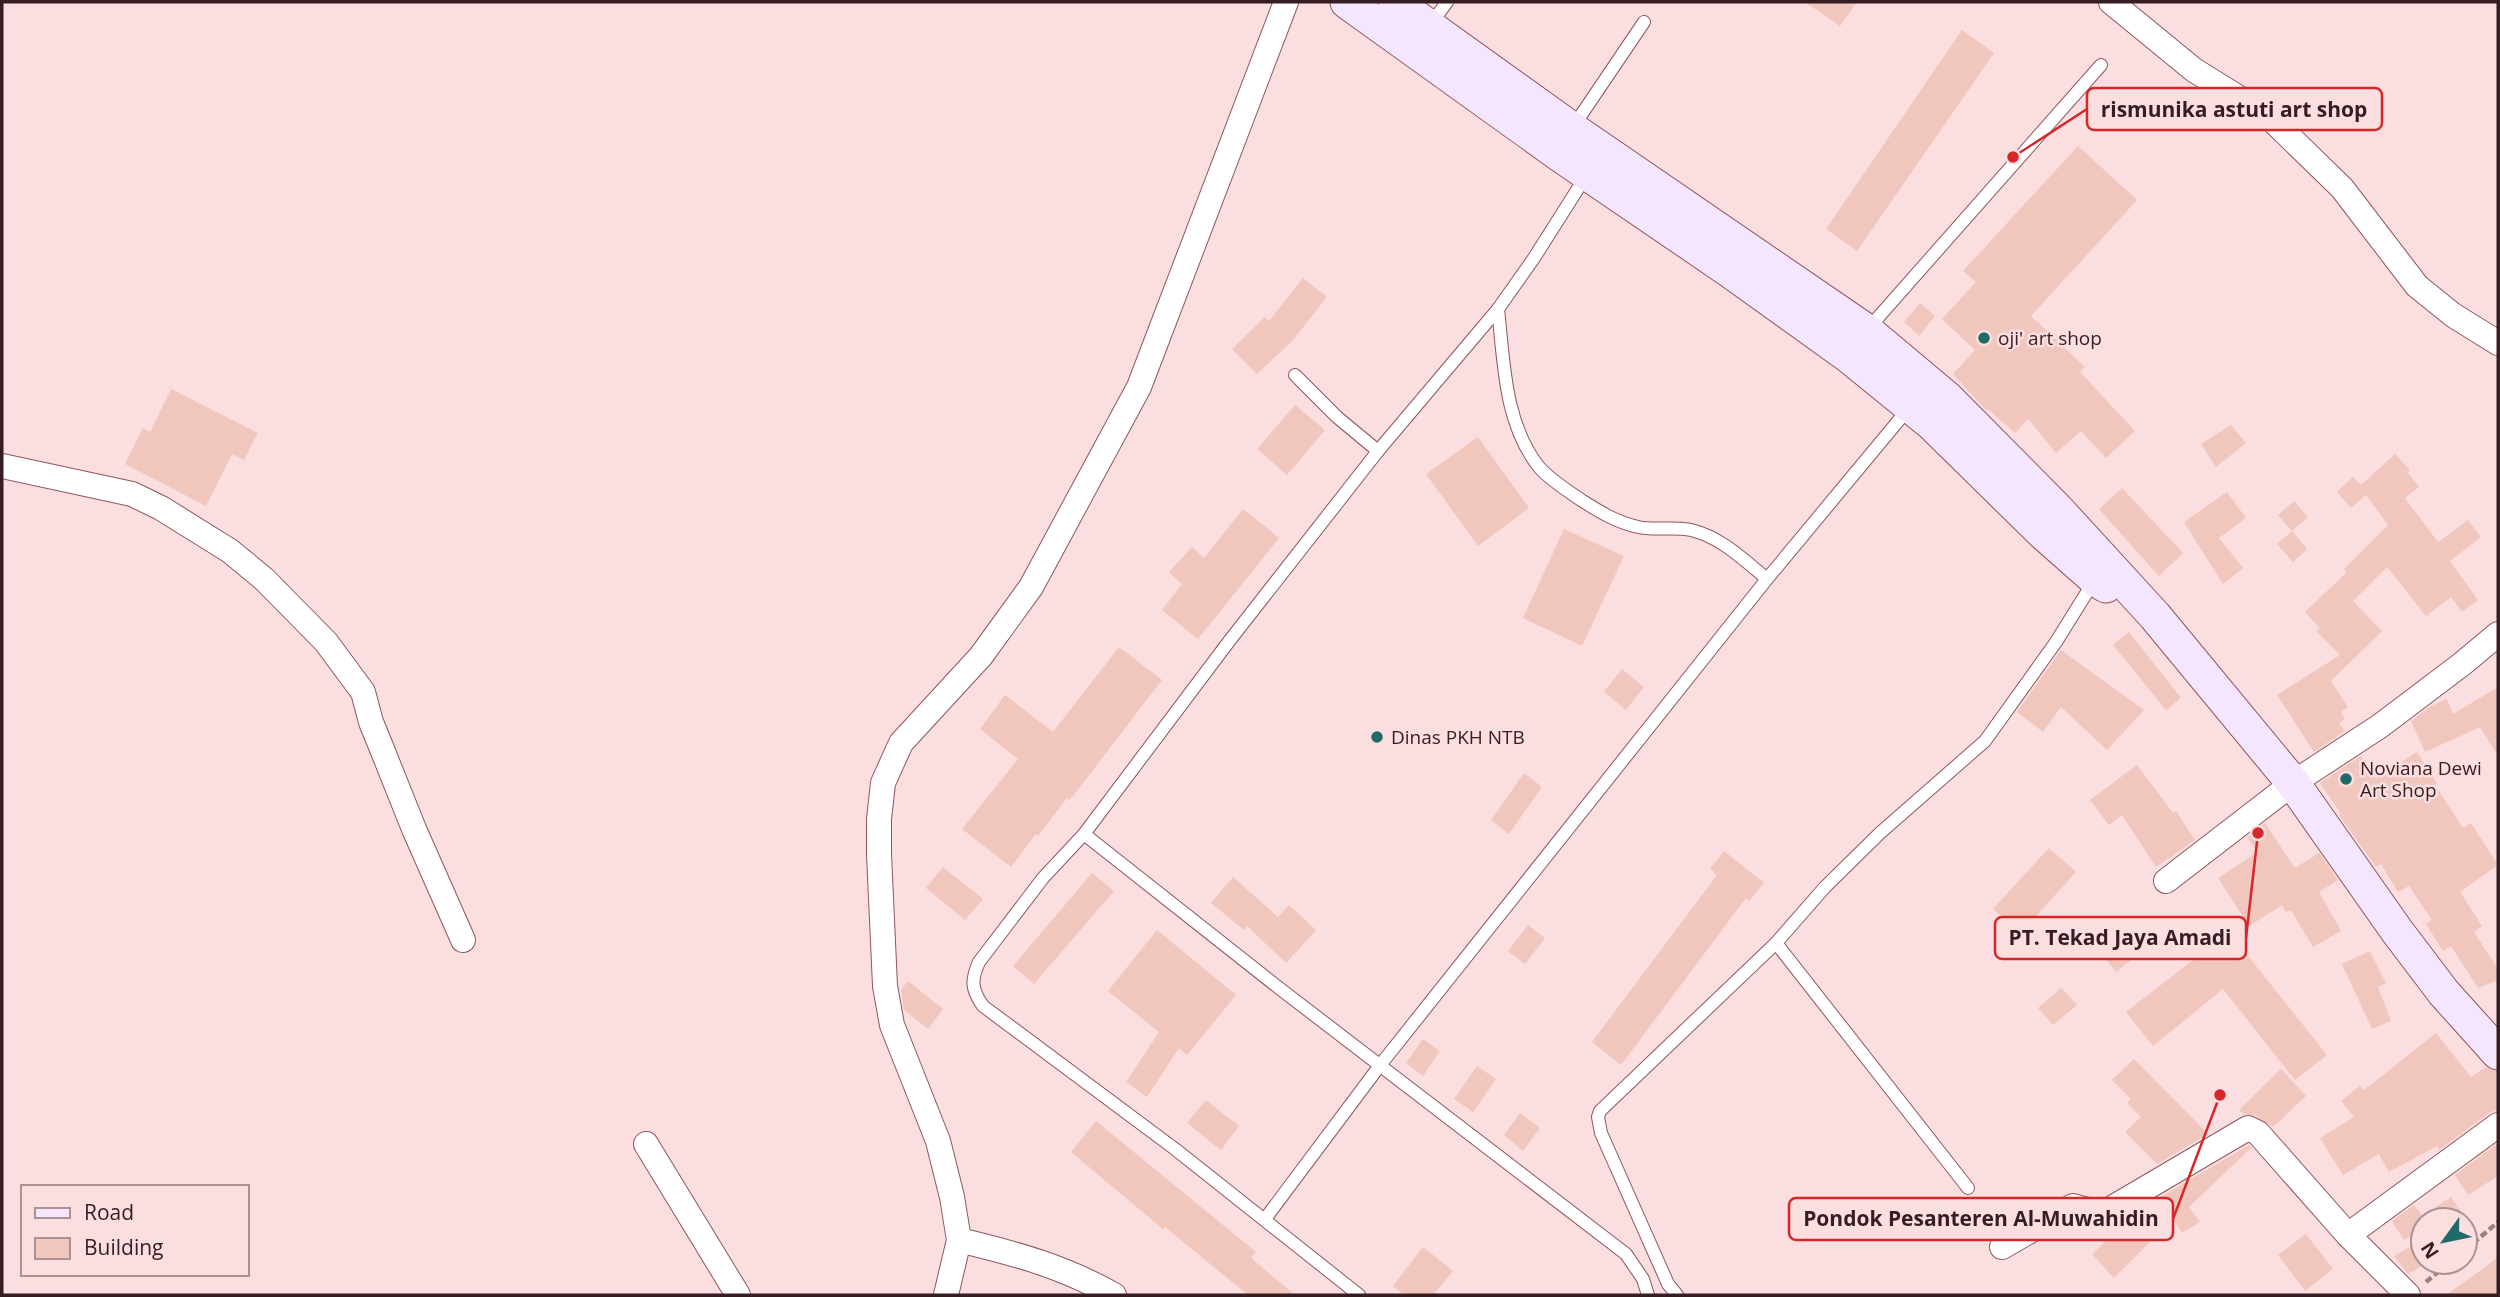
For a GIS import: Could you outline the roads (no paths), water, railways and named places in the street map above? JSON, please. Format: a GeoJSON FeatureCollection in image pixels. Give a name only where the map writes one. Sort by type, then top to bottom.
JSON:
{"type":"FeatureCollection","features":[{"type":"Feature","properties":{"kind":"main road"},"geometry":{"type":"LineString","coordinates":[[1347,2],[1867,331],[1930,410],[2043,533],[2102,572],[2155,616],[2293,783],[2444,993],[2498,1052]]}},
{"type":"Feature","properties":{"kind":"main road"},"geometry":{"type":"LineString","coordinates":[[1395,2],[1438,14],[1566,142]]}},
{"type":"Feature","properties":{"kind":"main road"},"geometry":{"type":"LineString","coordinates":[[1593,160],[1752,286],[1847,355],[1930,410]]}},
{"type":"Feature","properties":{"kind":"street"},"geometry":{"type":"LineString","coordinates":[[946,1295],[959,1240],[947,1172],[938,1141],[904,1059],[888,1007],[882,950],[879,854],[883,783],[901,743],[981,656],[1031,587],[1133,398],[1286,2]]}},
{"type":"Feature","properties":{"kind":"street"},"geometry":{"type":"LineString","coordinates":[[2110,2],[2194,70],[2268,116],[2342,188],[2417,286],[2453,315],[2498,343]]}},
{"type":"Feature","properties":{"kind":"street"},"geometry":{"type":"LineString","coordinates":[[2,466],[132,494],[161,508],[230,551],[264,579],[326,642],[363,692],[386,761],[463,940]]}},
{"type":"Feature","properties":{"kind":"street"},"geometry":{"type":"LineString","coordinates":[[2166,881],[2293,783],[2380,726],[2498,634]]}},
{"type":"Feature","properties":{"kind":"street"},"geometry":{"type":"LineString","coordinates":[[2348,1235],[2498,1125]]}},
{"type":"Feature","properties":{"kind":"street"},"geometry":{"type":"LineString","coordinates":[[2002,1247],[2073,1206],[2096,1212],[2107,1211],[2246,1128],[2255,1131],[2264,1140],[2348,1235],[2414,1291]]}},
{"type":"Feature","properties":{"kind":"street"},"geometry":{"type":"LineString","coordinates":[[646,1144],[738,1295]]}},
{"type":"Feature","properties":{"kind":"street"},"geometry":{"type":"LineString","coordinates":[[959,1240],[1028,1256],[1084,1278],[1114,1295]]}},
{"type":"Feature","properties":{"kind":"lane"},"geometry":{"type":"LineString","coordinates":[[1566,142],[1644,22]]}},
{"type":"Feature","properties":{"kind":"lane"},"geometry":{"type":"LineString","coordinates":[[1867,331],[2101,65]]}},
{"type":"Feature","properties":{"kind":"lane"},"geometry":{"type":"LineString","coordinates":[[1359,1295],[1265,1219],[983,1006],[974,992],[973,976],[979,962],[1044,878],[1084,834],[1230,640],[1378,451],[1498,309],[1534,258],[1593,160]]}},
{"type":"Feature","properties":{"kind":"lane"},"geometry":{"type":"LineString","coordinates":[[1498,309],[1512,415],[1525,446],[1540,468],[1561,487],[1614,521],[1643,528],[1692,530],[1714,538],[1767,579]]}},
{"type":"Feature","properties":{"kind":"lane"},"geometry":{"type":"LineString","coordinates":[[1295,375],[1330,410],[1378,451]]}},
{"type":"Feature","properties":{"kind":"lane"},"geometry":{"type":"LineString","coordinates":[[1265,1219],[1381,1064],[1767,579],[1930,410]]}},
{"type":"Feature","properties":{"kind":"lane"},"geometry":{"type":"LineString","coordinates":[[1677,1295],[1668,1284],[1601,1133],[1598,1117],[1600,1111],[1776,943],[1825,887],[1880,833],[1985,740],[2056,642],[2102,572]]}},
{"type":"Feature","properties":{"kind":"lane"},"geometry":{"type":"LineString","coordinates":[[1084,834],[1279,988],[1626,1254],[1643,1279],[1648,1295]]}},
{"type":"Feature","properties":{"kind":"lane"},"geometry":{"type":"LineString","coordinates":[[1776,943],[1968,1188]]}},
{"type":"Feature","properties":{"kind":"place","name":"rismunika astuti art shop"},"geometry":{"type":"Point","coordinates":[2013,157]}},
{"type":"Feature","properties":{"kind":"place","name":"oji' art shop"},"geometry":{"type":"Point","coordinates":[1984,338]}},
{"type":"Feature","properties":{"kind":"place","name":"Dinas PKH NTB"},"geometry":{"type":"Point","coordinates":[1377,737]}},
{"type":"Feature","properties":{"kind":"place","name":"Noviana Dewi Art Shop"},"geometry":{"type":"Point","coordinates":[2346,779]}},
{"type":"Feature","properties":{"kind":"place","name":"PT. Tekad Jaya Amadi"},"geometry":{"type":"Point","coordinates":[2258,833]}},
{"type":"Feature","properties":{"kind":"place","name":"Pondok Pesanteren Al-Muwahidin"},"geometry":{"type":"Point","coordinates":[2220,1095]}}]}
